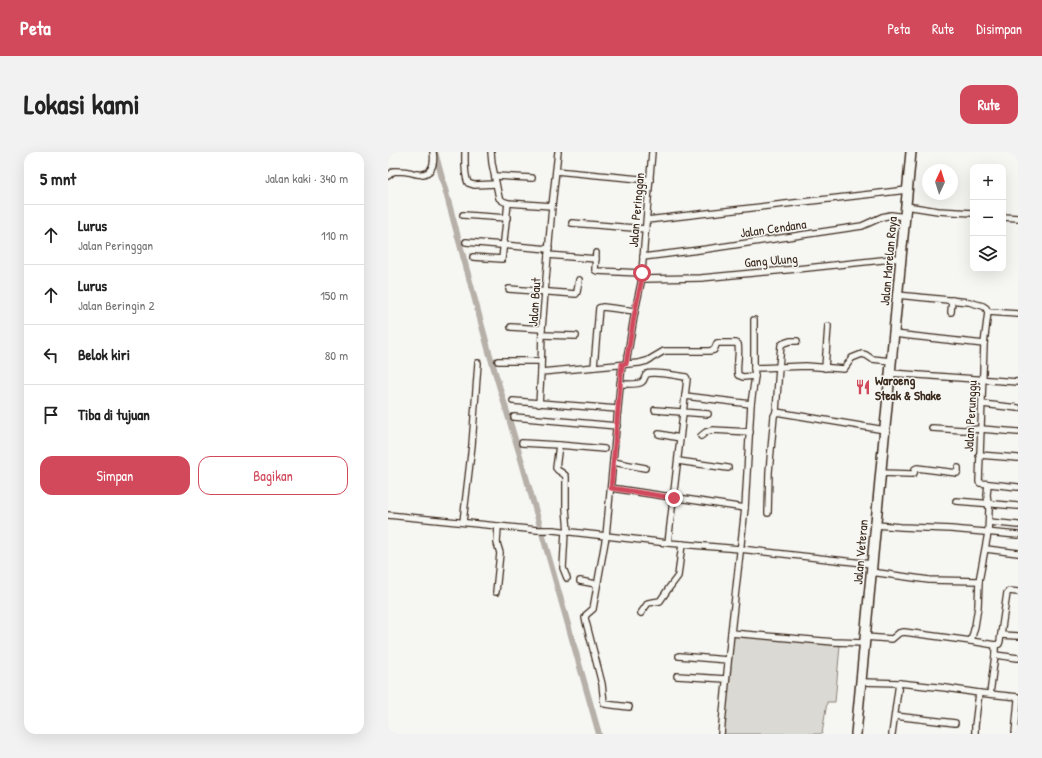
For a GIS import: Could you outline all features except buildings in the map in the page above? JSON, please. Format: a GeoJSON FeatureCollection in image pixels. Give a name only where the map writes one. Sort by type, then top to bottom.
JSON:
{"type":"FeatureCollection","features":[{"type":"Feature","properties":{"kind":"main road","name":"Jalan Marelan Raya"},"geometry":{"type":"LineString","coordinates":[[890,373],[911,152]]}},
{"type":"Feature","properties":{"kind":"main road","name":"Jalan Veteran"},"geometry":{"type":"LineString","coordinates":[[856,734],[890,373]]}},
{"type":"Feature","properties":{"kind":"street"},"geometry":{"type":"LineString","coordinates":[[388,176],[394,171],[416,174],[423,174],[429,171],[432,169],[433,165],[432,152]]}},
{"type":"Feature","properties":{"kind":"street"},"geometry":{"type":"LineString","coordinates":[[466,152],[465,171],[468,183],[474,185],[496,184]]}},
{"type":"Feature","properties":{"kind":"street"},"geometry":{"type":"LineString","coordinates":[[491,152],[499,198],[503,202],[552,206]]}},
{"type":"Feature","properties":{"kind":"street","name":"Jalan Baut"},"geometry":{"type":"LineString","coordinates":[[539,404],[542,332],[548,252],[558,152]]}},
{"type":"Feature","properties":{"kind":"street","name":"Jalan Peringgan"},"geometry":{"type":"LineString","coordinates":[[629,707],[604,703],[602,684],[585,618],[592,609],[606,536],[620,384],[642,276],[652,152]]}},
{"type":"Feature","properties":{"kind":"street"},"geometry":{"type":"LineString","coordinates":[[556,171],[650,180]]}},
{"type":"Feature","properties":{"kind":"street"},"geometry":{"type":"LineString","coordinates":[[495,176],[532,178]]}},
{"type":"Feature","properties":{"kind":"street"},"geometry":{"type":"LineString","coordinates":[[647,220],[907,190]]}},
{"type":"Feature","properties":{"kind":"street"},"geometry":{"type":"LineString","coordinates":[[473,258],[502,258],[508,203]]}},
{"type":"Feature","properties":{"kind":"street"},"geometry":{"type":"LineString","coordinates":[[906,206],[970,214]]}},
{"type":"Feature","properties":{"kind":"street"},"geometry":{"type":"LineString","coordinates":[[462,215],[507,218]]}},
{"type":"Feature","properties":{"kind":"street","name":"Jalan Cendana"},"geometry":{"type":"LineString","coordinates":[[643,257],[839,230],[865,225],[879,218],[891,215],[905,217]]}},
{"type":"Feature","properties":{"kind":"street"},"geometry":{"type":"LineString","coordinates":[[1006,217],[1018,218]]}},
{"type":"Feature","properties":{"kind":"street"},"geometry":{"type":"LineString","coordinates":[[572,223],[646,229]]}},
{"type":"Feature","properties":{"kind":"street"},"geometry":{"type":"LineString","coordinates":[[466,242],[504,245],[548,252]]}},
{"type":"Feature","properties":{"kind":"street","name":"Gang Ulung"},"geometry":{"type":"LineString","coordinates":[[548,252],[596,256],[596,271],[642,276],[701,278],[901,258]]}},
{"type":"Feature","properties":{"kind":"street"},"geometry":{"type":"LineString","coordinates":[[508,289],[576,294],[580,280]]}},
{"type":"Feature","properties":{"kind":"street"},"geometry":{"type":"LineString","coordinates":[[897,295],[969,302],[982,305],[988,312],[1018,314]]}},
{"type":"Feature","properties":{"kind":"street"},"geometry":{"type":"LineString","coordinates":[[951,312],[952,300]]}},
{"type":"Feature","properties":{"kind":"street"},"geometry":{"type":"LineString","coordinates":[[594,368],[598,308],[603,307],[635,311]]}},
{"type":"Feature","properties":{"kind":"street","name":"Jalan Perunggu"},"geometry":{"type":"LineString","coordinates":[[988,312],[984,344],[978,482],[988,484]]}},
{"type":"Feature","properties":{"kind":"street"},"geometry":{"type":"LineString","coordinates":[[721,734],[745,508],[751,404],[755,376],[754,320]]}},
{"type":"Feature","properties":{"kind":"street"},"geometry":{"type":"LineString","coordinates":[[825,368],[828,326]]}},
{"type":"Feature","properties":{"kind":"street"},"geometry":{"type":"LineString","coordinates":[[511,327],[576,336]]}},
{"type":"Feature","properties":{"kind":"street"},"geometry":{"type":"LineString","coordinates":[[894,334],[984,344]]}},
{"type":"Feature","properties":{"kind":"street"},"geometry":{"type":"LineString","coordinates":[[768,513],[770,465],[781,345],[790,341],[797,341]]}},
{"type":"Feature","properties":{"kind":"street"},"geometry":{"type":"LineString","coordinates":[[540,372],[639,363],[647,361],[664,351],[709,351],[714,350],[717,343],[736,343],[738,344],[739,348],[737,366],[738,375],[743,377],[755,376]]}},
{"type":"Feature","properties":{"kind":"street"},"geometry":{"type":"LineString","coordinates":[[754,368],[806,366],[844,369],[852,358],[862,354],[872,359],[891,361]]}},
{"type":"Feature","properties":{"kind":"street"},"geometry":{"type":"LineString","coordinates":[[498,361],[541,361]]}},
{"type":"Feature","properties":{"kind":"street"},"geometry":{"type":"LineString","coordinates":[[463,522],[472,445],[478,363]]}},
{"type":"Feature","properties":{"kind":"street"},"geometry":{"type":"LineString","coordinates":[[890,373],[1018,382]]}},
{"type":"Feature","properties":{"kind":"street"},"geometry":{"type":"LineString","coordinates":[[620,384],[640,384],[648,374],[686,377],[687,380],[668,543]]}},
{"type":"Feature","properties":{"kind":"street"},"geometry":{"type":"LineString","coordinates":[[685,396],[751,404]]}},
{"type":"Feature","properties":{"kind":"street"},"geometry":{"type":"LineString","coordinates":[[513,401],[618,409]]}},
{"type":"Feature","properties":{"kind":"street"},"geometry":{"type":"LineString","coordinates":[[982,404],[1018,408]]}},
{"type":"Feature","properties":{"kind":"street"},"geometry":{"type":"LineString","coordinates":[[655,410],[708,414]]}},
{"type":"Feature","properties":{"kind":"street"},"geometry":{"type":"LineString","coordinates":[[776,412],[885,430]]}},
{"type":"Feature","properties":{"kind":"street"},"geometry":{"type":"LineString","coordinates":[[514,417],[617,426]]}},
{"type":"Feature","properties":{"kind":"street"},"geometry":{"type":"LineString","coordinates":[[932,428],[963,430],[981,429],[1018,432]]}},
{"type":"Feature","properties":{"kind":"street"},"geometry":{"type":"LineString","coordinates":[[701,436],[712,430],[750,432]]}},
{"type":"Feature","properties":{"kind":"street"},"geometry":{"type":"LineString","coordinates":[[659,434],[680,438]]}},
{"type":"Feature","properties":{"kind":"street"},"geometry":{"type":"LineString","coordinates":[[522,443],[604,450]]}},
{"type":"Feature","properties":{"kind":"street"},"geometry":{"type":"LineString","coordinates":[[559,445],[556,468],[566,477],[566,532],[563,565],[567,578]]}},
{"type":"Feature","properties":{"kind":"street"},"geometry":{"type":"LineString","coordinates":[[979,455],[1018,458]]}},
{"type":"Feature","properties":{"kind":"street"},"geometry":{"type":"LineString","coordinates":[[678,461],[728,468]]}},
{"type":"Feature","properties":{"kind":"street"},"geometry":{"type":"LineString","coordinates":[[613,462],[646,468]]}},
{"type":"Feature","properties":{"kind":"street"},"geometry":{"type":"LineString","coordinates":[[880,473],[912,474],[917,468],[957,473],[958,468]]}},
{"type":"Feature","properties":{"kind":"street"},"geometry":{"type":"LineString","coordinates":[[971,640],[975,626],[978,606],[979,581],[988,533],[988,484],[1018,487]]}},
{"type":"Feature","properties":{"kind":"street"},"geometry":{"type":"LineString","coordinates":[[611,488],[745,508]]}},
{"type":"Feature","properties":{"kind":"street"},"geometry":{"type":"LineString","coordinates":[[956,500],[1018,506]]}},
{"type":"Feature","properties":{"kind":"street"},"geometry":{"type":"LineString","coordinates":[[388,515],[740,549],[871,568],[929,580],[979,581]]}},
{"type":"Feature","properties":{"kind":"street"},"geometry":{"type":"LineString","coordinates":[[989,522],[1018,525]]}},
{"type":"Feature","properties":{"kind":"street"},"geometry":{"type":"LineString","coordinates":[[876,525],[951,529],[1018,536]]}},
{"type":"Feature","properties":{"kind":"street"},"geometry":{"type":"LineString","coordinates":[[496,592],[500,553],[497,543],[498,526]]}},
{"type":"Feature","properties":{"kind":"street"},"geometry":{"type":"LineString","coordinates":[[641,613],[648,604],[660,601],[678,576],[682,544]]}},
{"type":"Feature","properties":{"kind":"street"},"geometry":{"type":"LineString","coordinates":[[986,549],[1018,553]]}},
{"type":"Feature","properties":{"kind":"street"},"geometry":{"type":"LineString","coordinates":[[580,581],[596,584]]}},
{"type":"Feature","properties":{"kind":"street"},"geometry":{"type":"LineString","coordinates":[[731,632],[834,642],[892,639],[899,633],[904,632],[971,640],[995,645],[999,644],[1007,593],[1009,591],[1018,592]]}},
{"type":"Feature","properties":{"kind":"street"},"geometry":{"type":"LineString","coordinates":[[1001,635],[1018,636]]}},
{"type":"Feature","properties":{"kind":"street"},"geometry":{"type":"LineString","coordinates":[[990,694],[995,645]]}},
{"type":"Feature","properties":{"kind":"street"},"geometry":{"type":"LineString","coordinates":[[995,655],[1018,658]]}},
{"type":"Feature","properties":{"kind":"street"},"geometry":{"type":"LineString","coordinates":[[679,656],[728,660]]}},
{"type":"Feature","properties":{"kind":"street"},"geometry":{"type":"LineString","coordinates":[[677,676],[726,679]]}},
{"type":"Feature","properties":{"kind":"street"},"geometry":{"type":"LineString","coordinates":[[861,682],[899,683],[1018,698],[1017,727],[1015,734]]}},
{"type":"Feature","properties":{"kind":"street"},"geometry":{"type":"LineString","coordinates":[[892,734],[899,683]]}},
{"type":"Feature","properties":{"kind":"street"},"geometry":{"type":"LineString","coordinates":[[975,734],[979,694]]}},
{"type":"Feature","properties":{"kind":"street"},"geometry":{"type":"LineString","coordinates":[[894,716],[956,723]]}},
{"type":"Feature","properties":{"kind":"shaded area"},"geometry":{"type":"Polygon","coordinates":[[[733,636],[840,645],[835,702],[827,702],[822,734],[723,734],[733,636]]]}},
{"type":"Feature","properties":{"kind":"waterway"},"geometry":{"type":"LineString","coordinates":[[435,152],[489,352],[599,734]]}},
{"type":"Feature","properties":{"kind":"place","name":"Waroeng Steak & Shake"},"geometry":{"type":"Point","coordinates":[863,387]}},
{"type":"Feature","properties":{"kind":"route"},"geometry":{"type":"LineString","coordinates":[[642,273],[626,364],[622,364],[611,488],[674,498]]}}]}
